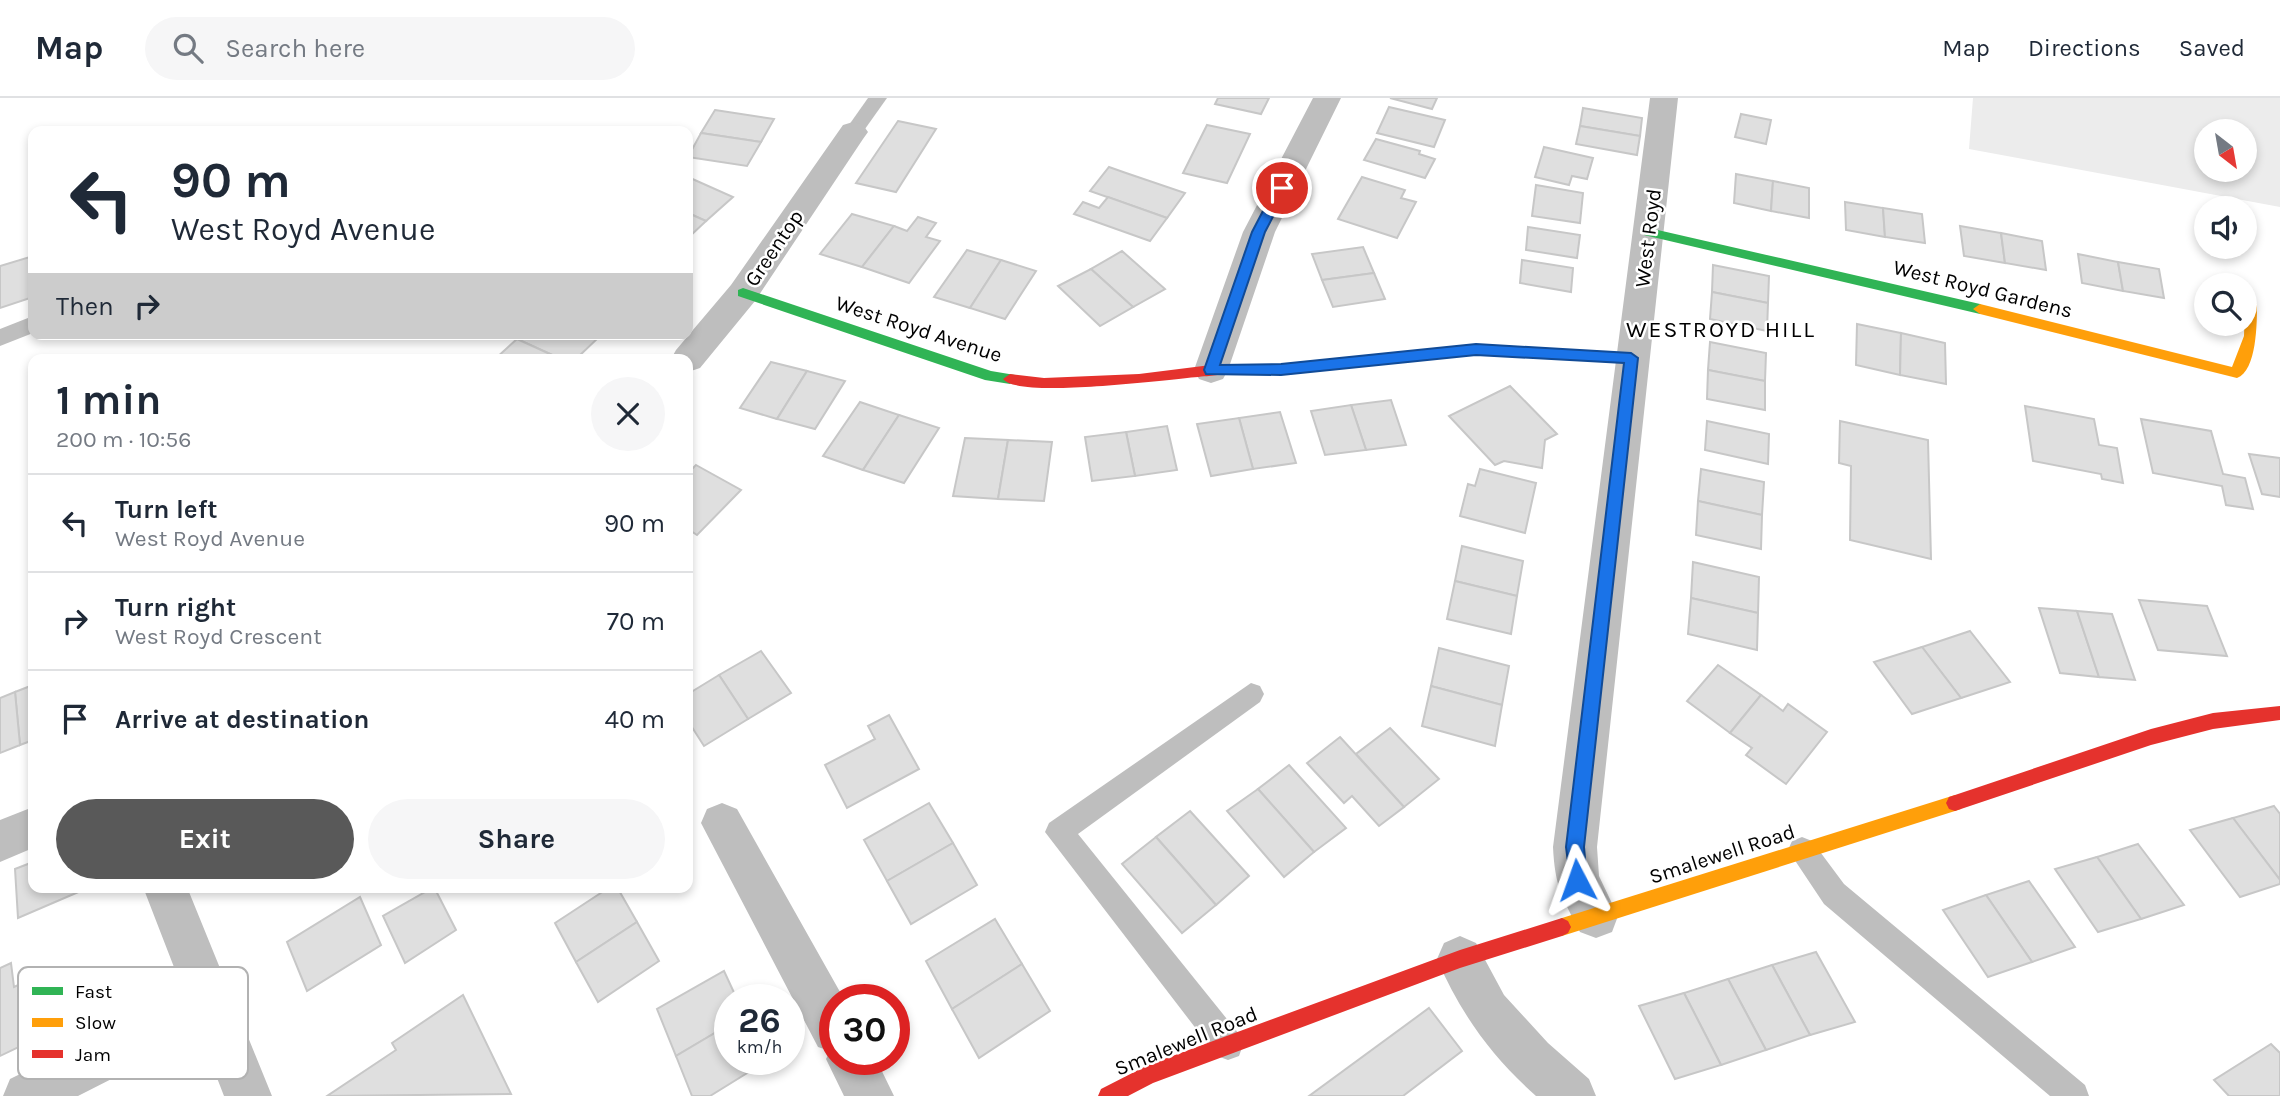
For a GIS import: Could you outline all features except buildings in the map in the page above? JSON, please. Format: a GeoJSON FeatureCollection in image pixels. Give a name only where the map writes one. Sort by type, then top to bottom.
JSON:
{"type":"FeatureCollection","features":[{"type":"Feature","properties":{"kind":"street"},"geometry":{"type":"LineString","coordinates":[[1211,370],[1259,232],[1327,98]]}},
{"type":"Feature","properties":{"kind":"street","name":"West Royd"},"geometry":{"type":"LineString","coordinates":[[1596,916],[1577,880],[1575,847],[1664,98]]}},
{"type":"Feature","properties":{"kind":"street","name":"Greentop"},"geometry":{"type":"LineString","coordinates":[[692,354],[743,293],[853,132]]}},
{"type":"Feature","properties":{"kind":"street","name":"West Royd Gardens"},"geometry":{"type":"LineString","coordinates":[[1649,232],[1980,309],[2237,373],[2251,336]]}},
{"type":"Feature","properties":{"kind":"street","name":"West Royd Avenue"},"geometry":{"type":"LineString","coordinates":[[743,293],[990,376],[1044,383],[1139,379],[1211,370],[1281,369],[1476,350],[1631,358]]}},
{"type":"Feature","properties":{"kind":"street","name":"Smalewell Road"},"geometry":{"type":"LineString","coordinates":[[1108,1096],[1148,1075],[1460,959],[2021,782],[2151,737],[2213,722],[2280,713]]}},
{"type":"Feature","properties":{"kind":"street"},"geometry":{"type":"LineString","coordinates":[[722,823],[819,1001]]}},
{"type":"Feature","properties":{"kind":"street"},"geometry":{"type":"LineString","coordinates":[[0,841],[28,829]]}},
{"type":"Feature","properties":{"kind":"street"},"geometry":{"type":"LineString","coordinates":[[167,893],[196,967]]}},
{"type":"Feature","properties":{"kind":"street"},"geometry":{"type":"LineString","coordinates":[[1460,959],[1488,1011],[1531,1060],[1572,1096]]}},
{"type":"Feature","properties":{"kind":"street"},"geometry":{"type":"LineString","coordinates":[[859,1075],[870,1096]]}},
{"type":"Feature","properties":{"kind":"street"},"geometry":{"type":"LineString","coordinates":[[27,1096],[61,1079]]}},
{"type":"Feature","properties":{"kind":"street"},"geometry":{"type":"LineString","coordinates":[[241,1079],[248,1096]]}},
{"type":"Feature","properties":{"kind":"lane"},"geometry":{"type":"LineString","coordinates":[[853,132],[878,98]]}},
{"type":"Feature","properties":{"kind":"lane"},"geometry":{"type":"LineString","coordinates":[[0,338],[28,326]]}},
{"type":"Feature","properties":{"kind":"lane"},"geometry":{"type":"LineString","coordinates":[[1228,1045],[1059,832],[1251,694]]}},
{"type":"Feature","properties":{"kind":"lane"},"geometry":{"type":"LineString","coordinates":[[1802,850],[1834,894],[2074,1096]]}},
{"type":"Feature","properties":{"kind":"shaded area"},"geometry":{"type":"Polygon","coordinates":[[[1973,98],[2280,98],[2280,207],[2257,203],[2257,196],[2221,196],[1969,149],[1973,98]]]}},
{"type":"Feature","properties":{"kind":"traffic: fast"},"geometry":{"type":"LineString","coordinates":[[1649,232],[1980,309]]}},
{"type":"Feature","properties":{"kind":"traffic: fast"},"geometry":{"type":"LineString","coordinates":[[743,293],[990,376],[1010,379]]}},
{"type":"Feature","properties":{"kind":"traffic: slow"},"geometry":{"type":"LineString","coordinates":[[1980,309],[2237,373],[2251,336]]}},
{"type":"Feature","properties":{"kind":"traffic: slow"},"geometry":{"type":"LineString","coordinates":[[1369,360],[1476,350],[1631,358]]}},
{"type":"Feature","properties":{"kind":"traffic: slow"},"geometry":{"type":"LineString","coordinates":[[1562,927],[1955,803]]}},
{"type":"Feature","properties":{"kind":"traffic: jam"},"geometry":{"type":"LineString","coordinates":[[1010,379],[1044,383],[1139,379],[1211,370],[1281,369],[1369,360]]}},
{"type":"Feature","properties":{"kind":"traffic: jam"},"geometry":{"type":"LineString","coordinates":[[1955,803],[2151,737],[2213,721],[2280,713]]}},
{"type":"Feature","properties":{"kind":"traffic: jam"},"geometry":{"type":"LineString","coordinates":[[1108,1096],[1148,1075],[1460,959],[1562,927]]}},
{"type":"Feature","properties":{"kind":"district","name":"WESTROYD HILL"},"geometry":{"type":"Point","coordinates":[1721,329]}},
{"type":"Feature","properties":{"kind":"route"},"geometry":{"type":"LineString","coordinates":[[1282,188],[1259,232],[1211,370],[1281,369],[1476,350],[1631,358],[1575,847],[1577,880]]}}]}
